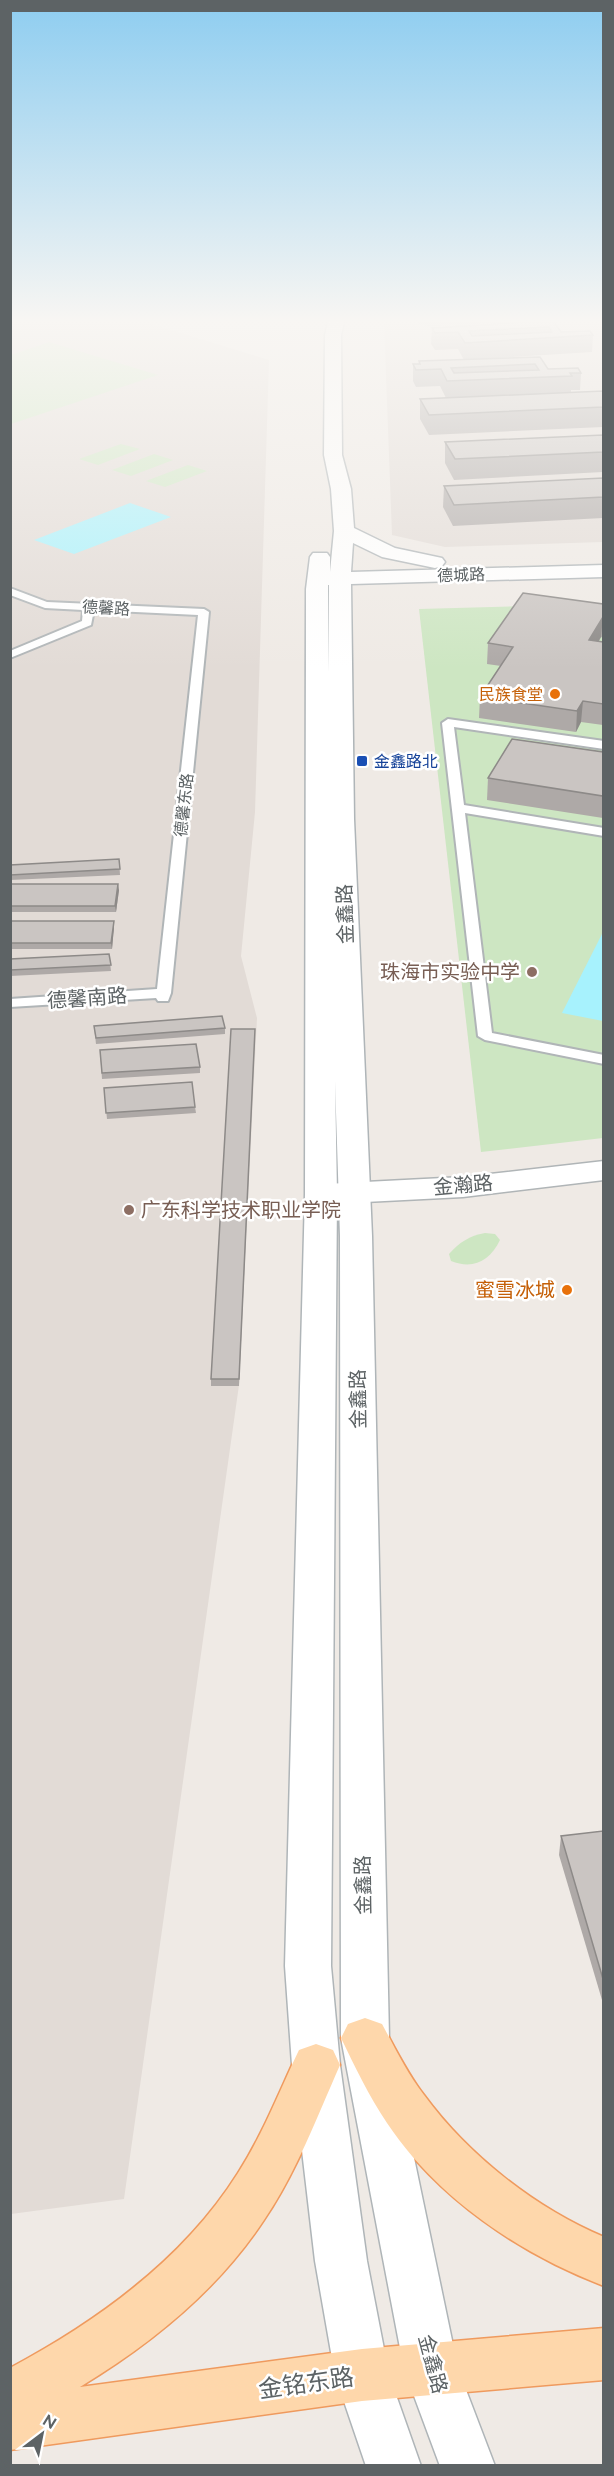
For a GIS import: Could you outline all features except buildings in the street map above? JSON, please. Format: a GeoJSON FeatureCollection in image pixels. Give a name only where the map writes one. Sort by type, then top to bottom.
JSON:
{"type":"FeatureCollection","features":[{"type":"Feature","properties":{"kind":"main road"},"geometry":{"type":"LineString","coordinates":[[365,2038],[410,2116],[463,2174],[520,2219],[603,2262]]}},
{"type":"Feature","properties":{"kind":"main road"},"geometry":{"type":"LineString","coordinates":[[10,2397],[53,2374],[132,2322],[192,2272],[247,2204],[288,2128],[316,2065]]}},
{"type":"Feature","properties":{"kind":"main road","name":"金铭东路"},"geometry":{"type":"LineString","coordinates":[[10,2422],[362,2375],[603,2354]]}},
{"type":"Feature","properties":{"kind":"street"},"geometry":{"type":"LineString","coordinates":[[316,461],[317,438]]}},
{"type":"Feature","properties":{"kind":"street","name":"金鑫路"},"geometry":{"type":"LineString","coordinates":[[333,438],[333,455],[341,489],[344,531],[330,575],[317,819],[321,1194],[308,1966],[316,2065],[341,2261],[362,2375],[394,2466]]}},
{"type":"Feature","properties":{"kind":"street"},"geometry":{"type":"LineString","coordinates":[[344,531],[389,553],[473,571]]}},
{"type":"Feature","properties":{"kind":"street","name":"金鑫路"},"geometry":{"type":"LineString","coordinates":[[321,533],[330,575],[358,612],[341,819],[355,1192],[365,2038],[431,2369],[468,2466]]}},
{"type":"Feature","properties":{"kind":"street","name":"德城路"},"geometry":{"type":"LineString","coordinates":[[473,571],[603,563]]}},
{"type":"Feature","properties":{"kind":"street"},"geometry":{"type":"LineString","coordinates":[[358,612],[396,588],[473,571]]}},
{"type":"Feature","properties":{"kind":"street","name":"德城路"},"geometry":{"type":"LineString","coordinates":[[330,575],[473,571],[603,571]]}},
{"type":"Feature","properties":{"kind":"street","name":"金瀚路"},"geometry":{"type":"LineString","coordinates":[[321,1194],[464,1186],[603,1170]]}},
{"type":"Feature","properties":{"kind":"lane","name":"德馨路"},"geometry":{"type":"LineString","coordinates":[[10,591],[45,605],[204,612]]}},
{"type":"Feature","properties":{"kind":"lane"},"geometry":{"type":"LineString","coordinates":[[10,655],[87,623],[89,608]]}},
{"type":"Feature","properties":{"kind":"lane","name":"德馨东路"},"geometry":{"type":"LineString","coordinates":[[164,995],[204,612]]}},
{"type":"Feature","properties":{"kind":"lane"},"geometry":{"type":"LineString","coordinates":[[603,745],[448,723],[485,1036],[603,1060]]}},
{"type":"Feature","properties":{"kind":"lane"},"geometry":{"type":"LineString","coordinates":[[458,808],[603,832]]}},
{"type":"Feature","properties":{"kind":"lane","name":"德馨南路"},"geometry":{"type":"LineString","coordinates":[[10,1003],[164,995]]}},
{"type":"Feature","properties":{"kind":"shaded area","name":"广东科学技术职业学院"},"geometry":{"type":"Polygon","coordinates":[[[10,438],[267,438],[255,812],[241,956],[257,1018],[239,1385],[124,2199],[11,2214],[10,438]]]}},
{"type":"Feature","properties":{"kind":"shaded area"},"geometry":{"type":"Polygon","coordinates":[[[388,438],[603,438],[603,542],[445,547],[392,535],[388,438]]]}},
{"type":"Feature","properties":{"kind":"green space"},"geometry":{"type":"Polygon","coordinates":[[[121,444],[140,449],[98,465],[79,459],[121,444]]]}},
{"type":"Feature","properties":{"kind":"green space"},"geometry":{"type":"Polygon","coordinates":[[[154,454],[173,460],[131,476],[112,470],[154,454]]]}},
{"type":"Feature","properties":{"kind":"green space"},"geometry":{"type":"Polygon","coordinates":[[[188,465],[207,471],[165,487],[146,481],[188,465]]]}},
{"type":"Feature","properties":{"kind":"green space","name":"珠海市实验中学"},"geometry":{"type":"Polygon","coordinates":[[[603,604],[603,1138],[481,1152],[419,609],[603,604]]]}},
{"type":"Feature","properties":{"kind":"green space"},"geometry":{"type":"Polygon","coordinates":[[[485,1233],[495,1234],[500,1240],[486,1258],[474,1264],[459,1264],[451,1261],[449,1254],[457,1246],[469,1238],[485,1233]]]}},
{"type":"Feature","properties":{"kind":"water"},"geometry":{"type":"Polygon","coordinates":[[[130,503],[171,517],[74,554],[34,540],[130,503]]]}},
{"type":"Feature","properties":{"kind":"water"},"geometry":{"type":"Polygon","coordinates":[[[603,932],[603,1021],[562,1013],[603,932]]]}},
{"type":"Feature","properties":{"kind":"place","name":"民族食堂"},"geometry":{"type":"Point","coordinates":[555,694]}},
{"type":"Feature","properties":{"kind":"place","name":"金鑫路北"},"geometry":{"type":"Point","coordinates":[362,761]}},
{"type":"Feature","properties":{"kind":"place","name":"珠海市实验中学"},"geometry":{"type":"Point","coordinates":[532,972]}},
{"type":"Feature","properties":{"kind":"place","name":"广东科学技术职业学院"},"geometry":{"type":"Point","coordinates":[129,1210]}},
{"type":"Feature","properties":{"kind":"place","name":"蜜雪冰城"},"geometry":{"type":"Point","coordinates":[567,1290]}}]}
